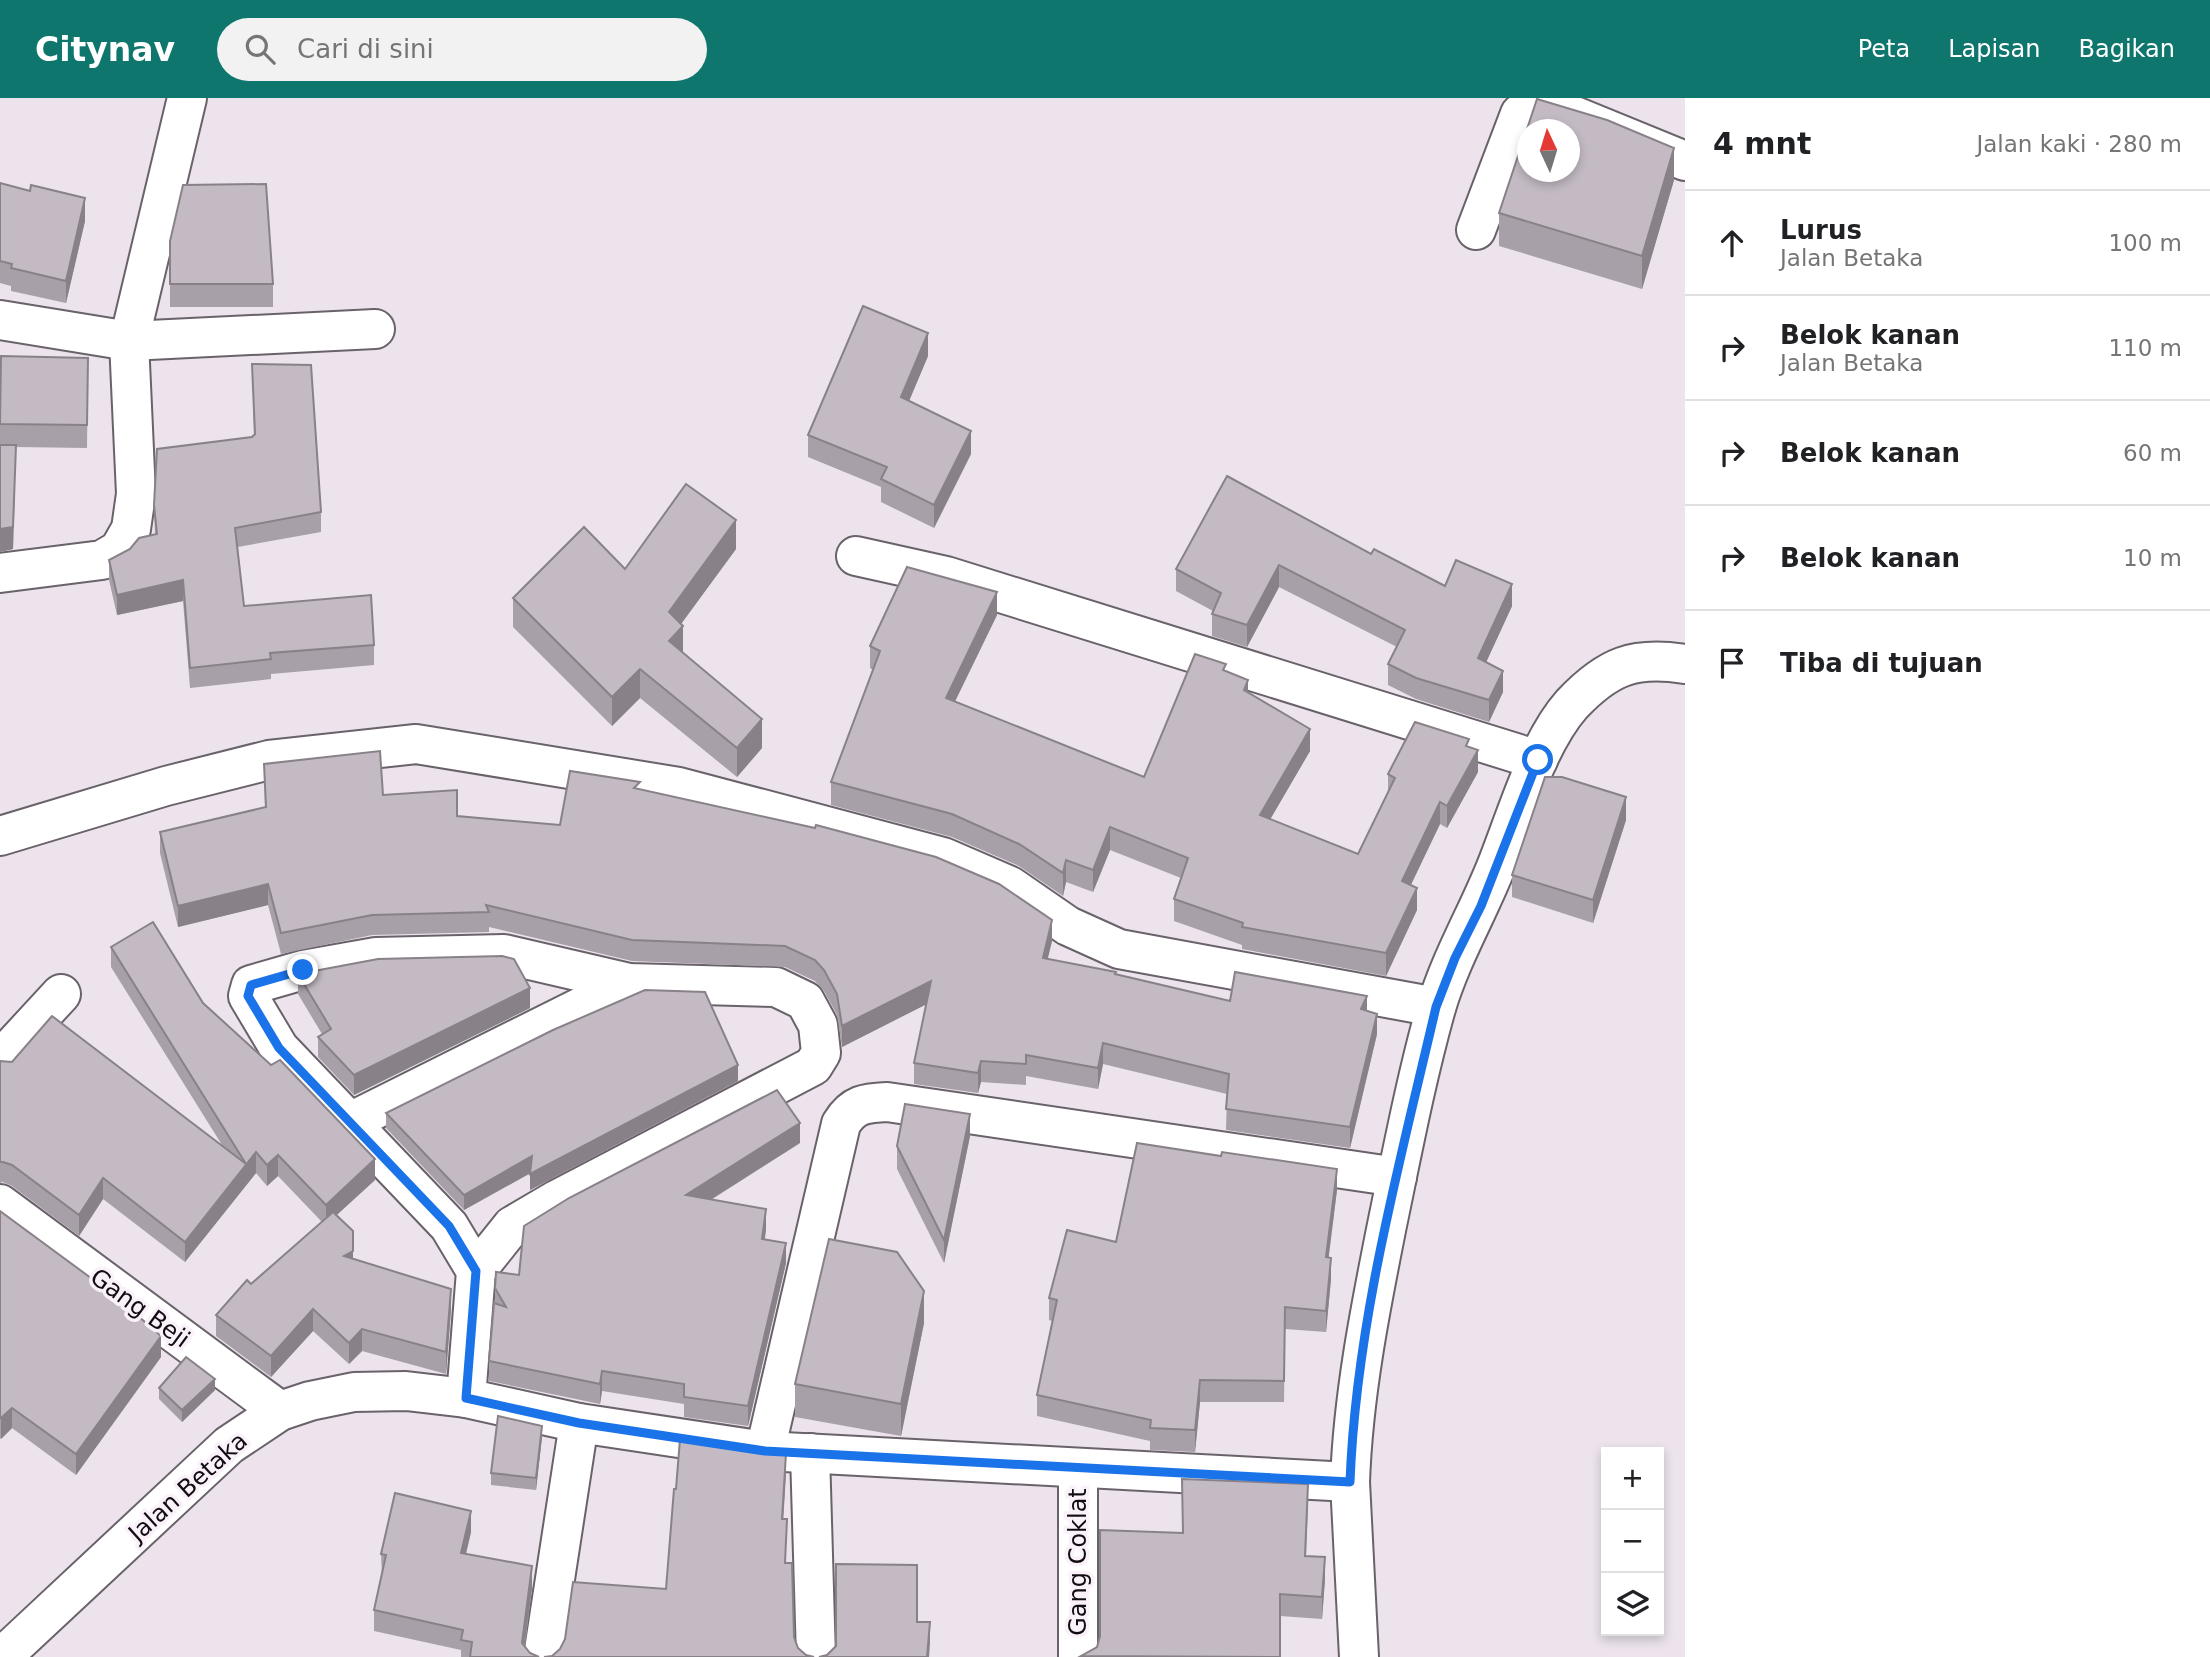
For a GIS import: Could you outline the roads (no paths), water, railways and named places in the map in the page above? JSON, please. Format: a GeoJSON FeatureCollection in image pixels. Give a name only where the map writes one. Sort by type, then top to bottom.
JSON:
{"type":"FeatureCollection","features":[{"type":"Feature","properties":{"kind":"street"},"geometry":{"type":"LineString","coordinates":[[0,573],[102,560],[119,550],[131,529],[136,494],[129,341],[187,98]]}},
{"type":"Feature","properties":{"kind":"street"},"geometry":{"type":"LineString","coordinates":[[1476,230],[1520,114],[1527,108],[1548,105],[1685,161]]}},
{"type":"Feature","properties":{"kind":"street"},"geometry":{"type":"LineString","coordinates":[[0,320],[129,341],[375,329]]}},
{"type":"Feature","properties":{"kind":"street"},"geometry":{"type":"LineString","coordinates":[[856,556],[946,576],[1538,760]]}},
{"type":"Feature","properties":{"kind":"street"},"geometry":{"type":"LineString","coordinates":[[1359,1657],[1350,1482],[1352,1448],[1370,1312],[1397,1177],[1436,1007],[1455,958],[1481,906],[1538,760],[1570,706],[1597,681],[1624,665],[1653,659],[1685,664]]}},
{"type":"Feature","properties":{"kind":"street"},"geometry":{"type":"LineString","coordinates":[[0,836],[166,786],[269,760],[415,744],[679,788],[943,857],[1010,886],[1068,926],[1119,949],[1436,1007]]}},
{"type":"Feature","properties":{"kind":"street"},"geometry":{"type":"LineString","coordinates":[[466,1398],[476,1271],[512,1226],[558,1199],[813,1066],[821,1053],[818,1026],[805,1001],[776,987],[629,983],[504,954],[376,957],[303,970],[251,985],[248,996],[279,1048],[449,1226],[476,1271]]}},
{"type":"Feature","properties":{"kind":"street"},"geometry":{"type":"LineString","coordinates":[[350,1122],[629,983]]}},
{"type":"Feature","properties":{"kind":"street"},"geometry":{"type":"LineString","coordinates":[[0,1060],[61,994]]}},
{"type":"Feature","properties":{"kind":"street"},"geometry":{"type":"LineString","coordinates":[[765,1451],[841,1124],[850,1109],[867,1102],[887,1102],[1397,1177]]}},
{"type":"Feature","properties":{"kind":"street","name":"Gang Beji"},"geometry":{"type":"LineString","coordinates":[[0,1204],[280,1410]]}},
{"type":"Feature","properties":{"kind":"street","name":"Jalan Betaka"},"geometry":{"type":"LineString","coordinates":[[2,1657],[229,1445],[280,1410],[354,1392],[406,1391],[466,1398],[579,1423],[765,1451],[1350,1482]]}},
{"type":"Feature","properties":{"kind":"street"},"geometry":{"type":"LineString","coordinates":[[543,1657],[579,1423]]}},
{"type":"Feature","properties":{"kind":"street"},"geometry":{"type":"LineString","coordinates":[[810,1453],[816,1657]]}},
{"type":"Feature","properties":{"kind":"street","name":"Gang Coklat"},"geometry":{"type":"LineString","coordinates":[[1078,1468],[1078,1657]]}}]}
